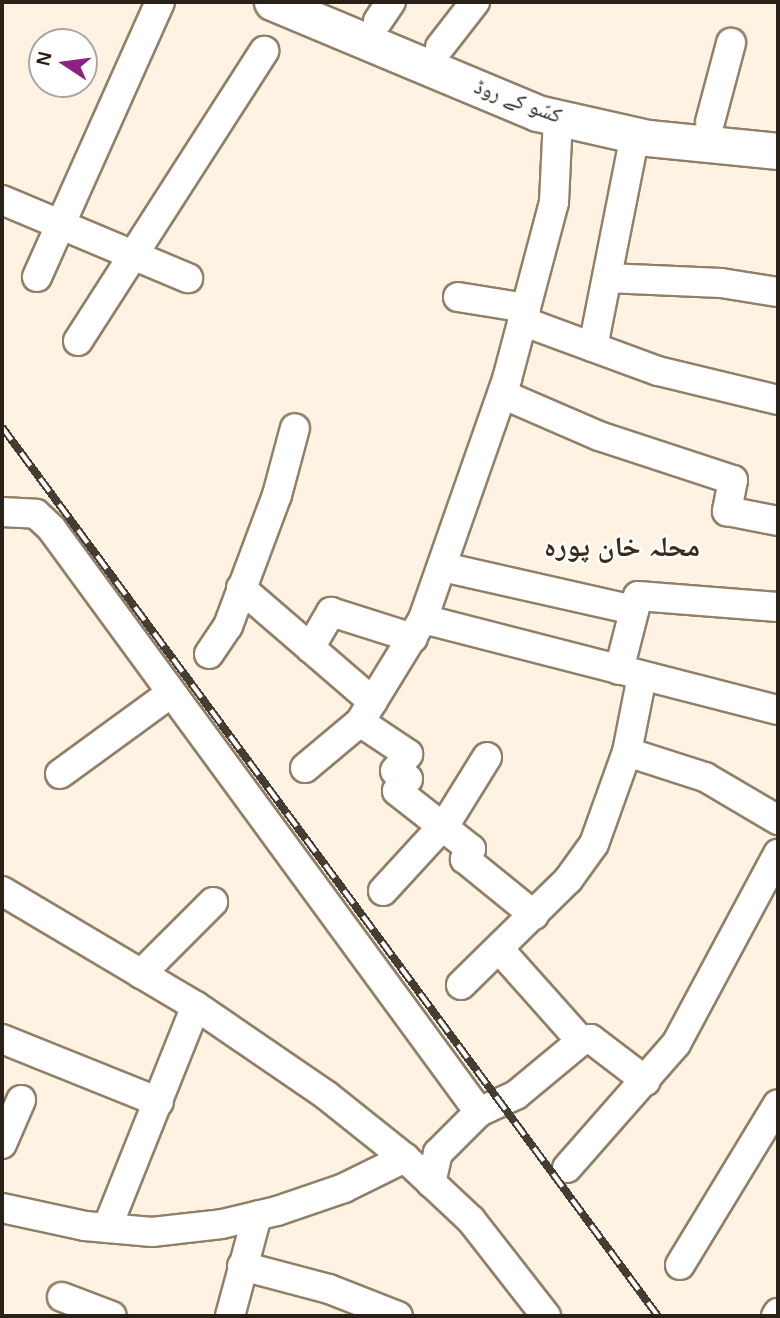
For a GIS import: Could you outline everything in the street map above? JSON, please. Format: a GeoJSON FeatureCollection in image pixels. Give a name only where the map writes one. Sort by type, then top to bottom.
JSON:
{"type":"FeatureCollection","features":[{"type":"Feature","properties":{"kind":"main road","name":"کسّو کے روڈ"},"geometry":{"type":"LineString","coordinates":[[272,2],[558,117],[635,135],[778,151]]}},
{"type":"Feature","properties":{"kind":"main road","name":"کسّو کے روڈ"},"geometry":{"type":"LineString","coordinates":[[331,2],[385,12],[440,47],[546,91],[651,116],[778,128]]}},
{"type":"Feature","properties":{"kind":"street"},"geometry":{"type":"LineString","coordinates":[[37,277],[160,2]]}},
{"type":"Feature","properties":{"kind":"street"},"geometry":{"type":"LineString","coordinates":[[440,47],[475,2]]}},
{"type":"Feature","properties":{"kind":"street"},"geometry":{"type":"LineString","coordinates":[[710,122],[731,43]]}},
{"type":"Feature","properties":{"kind":"street"},"geometry":{"type":"LineString","coordinates":[[78,341],[264,51]]}},
{"type":"Feature","properties":{"kind":"street"},"geometry":{"type":"LineString","coordinates":[[305,768],[367,712],[418,629],[443,567],[502,394],[554,202],[558,117]]}},
{"type":"Feature","properties":{"kind":"street"},"geometry":{"type":"LineString","coordinates":[[593,347],[635,135]]}},
{"type":"Feature","properties":{"kind":"street"},"geometry":{"type":"LineString","coordinates":[[2,200],[188,278]]}},
{"type":"Feature","properties":{"kind":"street"},"geometry":{"type":"LineString","coordinates":[[607,278],[721,283],[778,292]]}},
{"type":"Feature","properties":{"kind":"street"},"geometry":{"type":"LineString","coordinates":[[458,297],[524,314],[593,347],[658,371],[778,400]]}},
{"type":"Feature","properties":{"kind":"street"},"geometry":{"type":"LineString","coordinates":[[502,394],[599,436],[733,480],[727,511],[778,521]]}},
{"type":"Feature","properties":{"kind":"street"},"geometry":{"type":"LineString","coordinates":[[209,654],[228,626],[276,495],[295,428]]}},
{"type":"Feature","properties":{"kind":"street"},"geometry":{"type":"LineString","coordinates":[[2,512],[36,514],[51,528],[479,1112]]}},
{"type":"Feature","properties":{"kind":"street"},"geometry":{"type":"LineString","coordinates":[[778,528],[778,540]]}},
{"type":"Feature","properties":{"kind":"street"},"geometry":{"type":"LineString","coordinates":[[443,567],[634,610]]}},
{"type":"Feature","properties":{"kind":"street"},"geometry":{"type":"LineString","coordinates":[[241,588],[310,648],[408,754],[396,771],[408,779],[397,791],[471,849],[465,859],[534,915]]}},
{"type":"Feature","properties":{"kind":"street"},"geometry":{"type":"LineString","coordinates":[[461,985],[500,950],[568,880],[594,844],[627,752],[634,610],[638,596],[778,607]]}},
{"type":"Feature","properties":{"kind":"street"},"geometry":{"type":"LineString","coordinates":[[310,648],[331,612],[630,673],[778,710]]}},
{"type":"Feature","properties":{"kind":"street"},"geometry":{"type":"LineString","coordinates":[[60,774],[171,692]]}},
{"type":"Feature","properties":{"kind":"street"},"geometry":{"type":"LineString","coordinates":[[627,752],[705,777],[778,820]]}},
{"type":"Feature","properties":{"kind":"street"},"geometry":{"type":"LineString","coordinates":[[383,891],[442,827],[487,757]]}},
{"type":"Feature","properties":{"kind":"street"},"geometry":{"type":"LineString","coordinates":[[567,1168],[676,1044],[775,869]]}},
{"type":"Feature","properties":{"kind":"street"},"geometry":{"type":"LineString","coordinates":[[2,891],[196,1006],[326,1095],[405,1158],[471,1220],[538,1312]]}},
{"type":"Feature","properties":{"kind":"street"},"geometry":{"type":"LineString","coordinates":[[141,974],[213,902]]}},
{"type":"Feature","properties":{"kind":"street"},"geometry":{"type":"LineString","coordinates":[[500,950],[581,1041]]}},
{"type":"Feature","properties":{"kind":"street"},"geometry":{"type":"LineString","coordinates":[[107,1228],[196,1006]]}},
{"type":"Feature","properties":{"kind":"street"},"geometry":{"type":"LineString","coordinates":[[2,1039],[159,1102]]}},
{"type":"Feature","properties":{"kind":"street"},"geometry":{"type":"LineString","coordinates":[[431,1182],[438,1153],[479,1112],[516,1095],[581,1041],[590,1039],[646,1081]]}},
{"type":"Feature","properties":{"kind":"street"},"geometry":{"type":"LineString","coordinates":[[2,1144],[22,1100]]}},
{"type":"Feature","properties":{"kind":"street"},"geometry":{"type":"LineString","coordinates":[[680,1265],[778,1104]]}},
{"type":"Feature","properties":{"kind":"street"},"geometry":{"type":"LineString","coordinates":[[2,1208],[107,1228],[152,1233],[257,1216],[344,1188],[405,1158]]}},
{"type":"Feature","properties":{"kind":"street"},"geometry":{"type":"LineString","coordinates":[[230,1316],[257,1216]]}},
{"type":"Feature","properties":{"kind":"street"},"geometry":{"type":"LineString","coordinates":[[242,1266],[329,1289],[398,1316]]}},
{"type":"Feature","properties":{"kind":"street"},"geometry":{"type":"LineString","coordinates":[[62,1297],[112,1316]]}},
{"type":"Feature","properties":{"kind":"railway"},"geometry":{"type":"LineString","coordinates":[[2,427],[658,1316]]}},
{"type":"Feature","properties":{"kind":"district","name":"محلہ خان پورہ"},"geometry":{"type":"Point","coordinates":[622,547]}}]}
